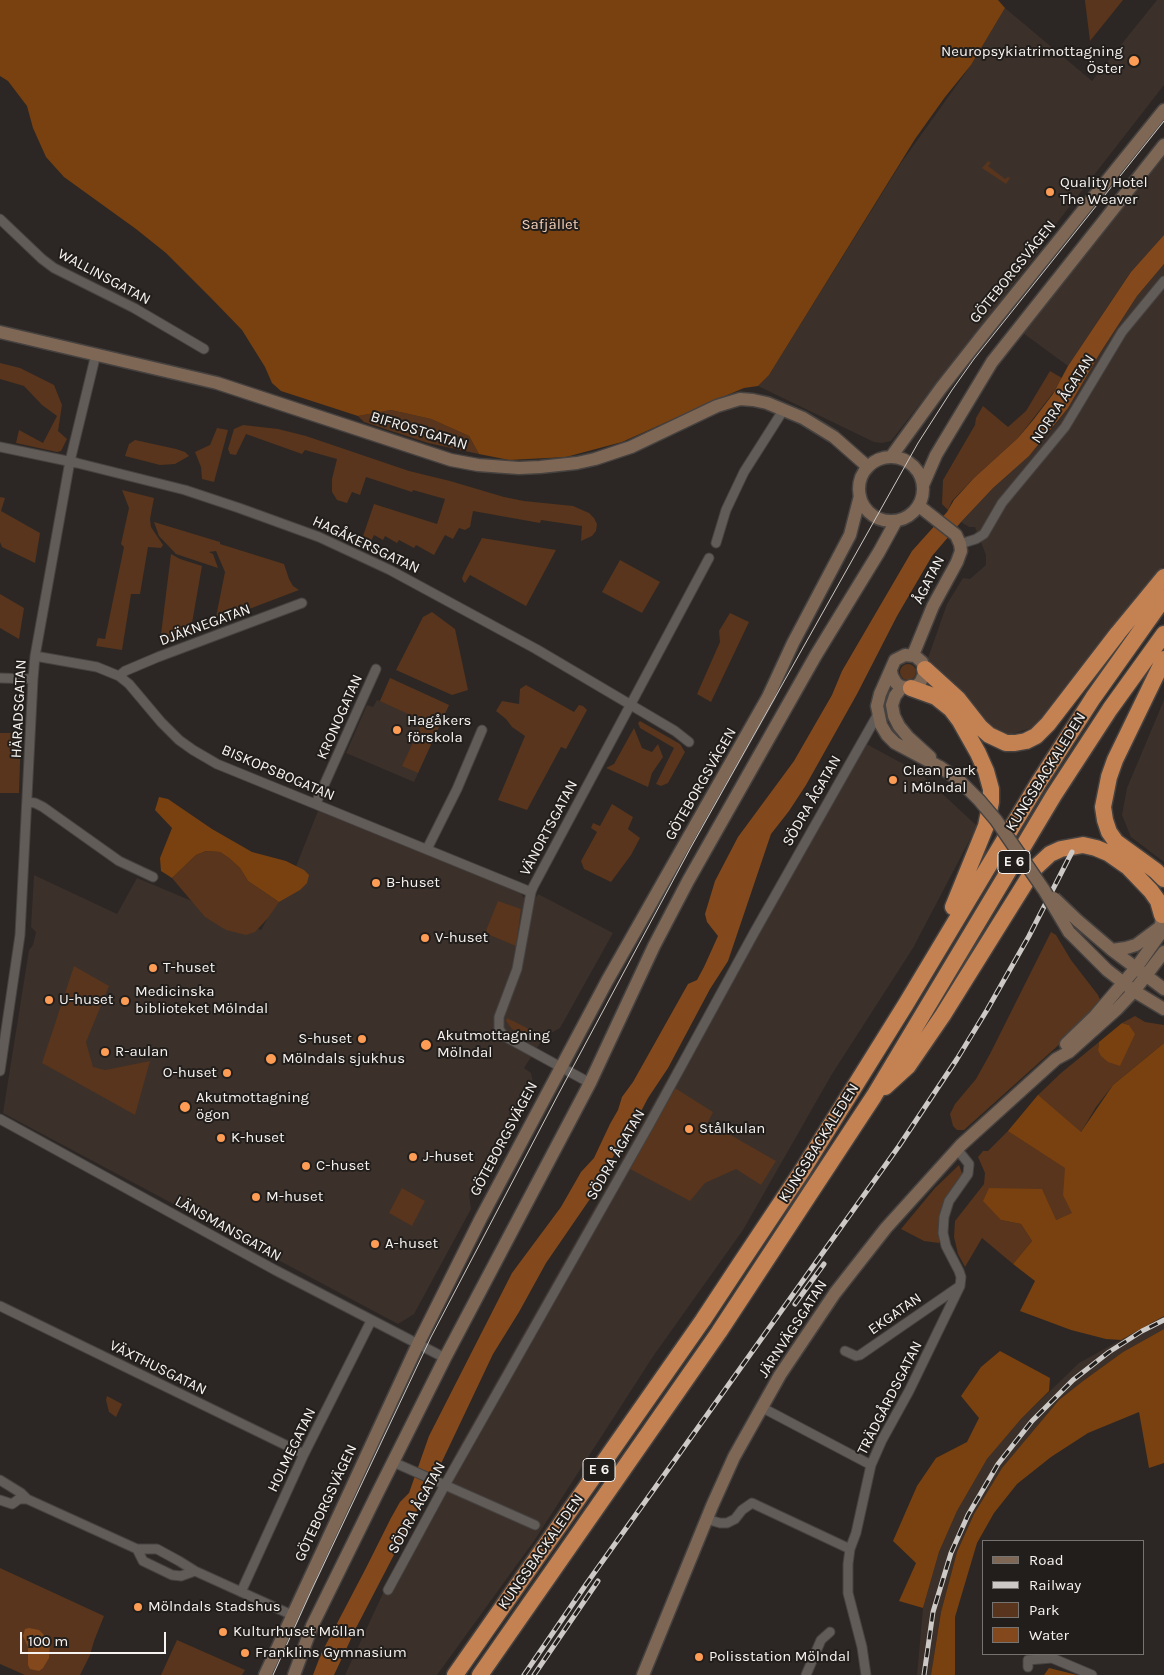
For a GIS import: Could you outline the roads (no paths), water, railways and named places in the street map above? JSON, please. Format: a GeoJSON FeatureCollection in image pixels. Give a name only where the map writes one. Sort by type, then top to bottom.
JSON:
{"type":"FeatureCollection","features":[{"type":"Feature","properties":{"kind":"highway"},"geometry":{"type":"LineString","coordinates":[[925,669],[958,699],[980,728],[989,735],[1006,743],[1026,741],[1036,736],[1048,724],[1164,577]]}},
{"type":"Feature","properties":{"kind":"highway","name":"KUNGSBACKALEDEN"},"geometry":{"type":"LineString","coordinates":[[455,1675],[703,1320],[802,1171],[906,1004],[1039,782],[1094,698],[1164,598]]}},
{"type":"Feature","properties":{"kind":"highway","name":"KUNGSBACKALEDEN"},"geometry":{"type":"LineString","coordinates":[[480,1675],[719,1332],[874,1096],[1054,795],[1110,709],[1164,634]]}},
{"type":"Feature","properties":{"kind":"highway"},"geometry":{"type":"LineString","coordinates":[[1164,659],[1115,760],[1109,777],[1103,807],[1109,832],[1116,842],[1164,879]]}},
{"type":"Feature","properties":{"kind":"highway"},"geometry":{"type":"LineString","coordinates":[[906,1004],[956,901],[986,826],[992,802],[986,771],[960,721],[944,702],[936,697],[907,687]]}},
{"type":"Feature","properties":{"kind":"highway"},"geometry":{"type":"LineString","coordinates":[[874,1096],[908,1066],[959,990],[1034,869],[1050,854],[1061,849],[1083,845],[1108,853],[1128,867],[1151,891],[1158,901],[1163,918]]}},
{"type":"Feature","properties":{"kind":"main road","name":"GÖTEBORGSVÄGEN"},"geometry":{"type":"LineString","coordinates":[[891,457],[979,339],[1164,110]]}},
{"type":"Feature","properties":{"kind":"main road"},"geometry":{"type":"LineString","coordinates":[[923,485],[936,455],[992,362],[1164,144]]}},
{"type":"Feature","properties":{"kind":"main road","name":"BIFROSTGATAN"},"geometry":{"type":"LineString","coordinates":[[0,332],[217,383],[451,460],[499,467],[540,467],[577,464],[631,447],[717,406],[740,399],[768,403],[821,428],[854,453],[868,467]]}},
{"type":"Feature","properties":{"kind":"main road"},"geometry":{"type":"LineString","coordinates":[[860,496],[864,506],[872,514],[882,520],[896,521],[910,515],[919,506],[923,494],[921,476],[913,466],[904,460],[891,457],[876,461],[868,467]]}},
{"type":"Feature","properties":{"kind":"main road","name":"GÖTEBORGSVÄGEN"},"geometry":{"type":"LineString","coordinates":[[265,1675],[418,1344],[481,1218],[560,1067],[768,697],[793,643],[850,535],[860,496],[860,482],[868,467]]}},
{"type":"Feature","properties":{"kind":"main road"},"geometry":{"type":"LineString","coordinates":[[919,506],[958,540]]}},
{"type":"Feature","properties":{"kind":"main road"},"geometry":{"type":"LineString","coordinates":[[294,1675],[312,1626],[445,1358],[590,1083],[654,946],[688,881],[816,655],[896,521]]}},
{"type":"Feature","properties":{"kind":"main road","name":"ÅGATAN"},"geometry":{"type":"LineString","coordinates":[[912,655],[933,606],[957,562],[961,551],[958,540]]}},
{"type":"Feature","properties":{"kind":"main road"},"geometry":{"type":"LineString","coordinates":[[923,756],[899,726],[894,716],[892,705],[895,696],[907,687],[922,681],[925,669],[921,660],[912,655],[905,654],[894,662],[880,694],[878,714],[881,725],[887,735],[895,743],[923,756],[959,780],[979,800],[1001,827],[1044,890],[1069,932],[1088,952],[1129,987],[1164,1009]]}},
{"type":"Feature","properties":{"kind":"main road"},"geometry":{"type":"LineString","coordinates":[[891,671],[894,681],[907,687]]}},
{"type":"Feature","properties":{"kind":"main road"},"geometry":{"type":"LineString","coordinates":[[1044,890],[1112,950],[1164,989]]}},
{"type":"Feature","properties":{"kind":"main road"},"geometry":{"type":"LineString","coordinates":[[1112,950],[1136,945],[1163,918]]}},
{"type":"Feature","properties":{"kind":"main road"},"geometry":{"type":"LineString","coordinates":[[1129,987],[1136,968],[1160,934],[1163,918]]}},
{"type":"Feature","properties":{"kind":"main road"},"geometry":{"type":"LineString","coordinates":[[1129,987],[1146,976],[1164,952]]}},
{"type":"Feature","properties":{"kind":"main road","name":"JÄRNVÄGSGATAN"},"geometry":{"type":"LineString","coordinates":[[643,1675],[724,1476],[799,1346],[835,1293],[886,1228],[957,1149],[1056,1059],[1063,1047],[1129,987]]}},
{"type":"Feature","properties":{"kind":"street","name":"WALLINSGATAN"},"geometry":{"type":"LineString","coordinates":[[0,219],[42,260],[54,268],[139,310],[204,349]]}},
{"type":"Feature","properties":{"kind":"street","name":"NORRA ÅGATAN"},"geometry":{"type":"LineString","coordinates":[[958,540],[976,540],[984,534],[1002,504],[1065,427],[1122,332],[1164,281]]}},
{"type":"Feature","properties":{"kind":"street","name":"HÄRADSGATAN"},"geometry":{"type":"LineString","coordinates":[[0,1070],[20,935],[35,656],[70,461],[96,354]]}},
{"type":"Feature","properties":{"kind":"street"},"geometry":{"type":"LineString","coordinates":[[716,543],[726,510],[744,472],[784,409]]}},
{"type":"Feature","properties":{"kind":"street","name":"HAGÅKERSGATAN"},"geometry":{"type":"LineString","coordinates":[[0,447],[70,461],[195,493],[319,538],[414,582],[544,654],[675,731],[689,742]]}},
{"type":"Feature","properties":{"kind":"street","name":"VÄNORTSGATAN"},"geometry":{"type":"LineString","coordinates":[[590,1083],[504,1036],[499,1029],[499,1017],[517,969],[530,892],[709,558]]}},
{"type":"Feature","properties":{"kind":"street","name":"DJÄKNEGATAN"},"geometry":{"type":"LineString","coordinates":[[120,676],[158,657],[302,603]]}},
{"type":"Feature","properties":{"kind":"street","name":"BISKOPSBOGATAN"},"geometry":{"type":"LineString","coordinates":[[35,656],[97,667],[120,676],[179,740],[217,764],[530,892]]}},
{"type":"Feature","properties":{"kind":"street","name":"KRONOGATAN"},"geometry":{"type":"LineString","coordinates":[[316,803],[376,669]]}},
{"type":"Feature","properties":{"kind":"street"},"geometry":{"type":"LineString","coordinates":[[0,678],[33,679]]}},
{"type":"Feature","properties":{"kind":"street","name":"SÖDRA ÅGATAN"},"geometry":{"type":"LineString","coordinates":[[388,1590],[442,1484],[646,1131],[762,918],[878,714]]}},
{"type":"Feature","properties":{"kind":"street"},"geometry":{"type":"LineString","coordinates":[[427,849],[457,790],[482,730]]}},
{"type":"Feature","properties":{"kind":"street"},"geometry":{"type":"LineString","coordinates":[[868,734],[887,735]]}},
{"type":"Feature","properties":{"kind":"street"},"geometry":{"type":"LineString","coordinates":[[27,802],[43,807],[112,857],[153,878]]}},
{"type":"Feature","properties":{"kind":"street","name":"LÄNSMANSGATAN"},"geometry":{"type":"LineString","coordinates":[[0,1119],[275,1270],[445,1358]]}},
{"type":"Feature","properties":{"kind":"street"},"geometry":{"type":"LineString","coordinates":[[957,1149],[969,1164],[968,1174],[949,1201],[944,1217],[943,1233],[946,1246],[961,1277],[960,1286]]}},
{"type":"Feature","properties":{"kind":"street","name":"EKGATAN"},"geometry":{"type":"LineString","coordinates":[[844,1351],[856,1356],[860,1355],[960,1286]]}},
{"type":"Feature","properties":{"kind":"street","name":"TRÄDGÅRDSGATAN"},"geometry":{"type":"LineString","coordinates":[[866,1675],[862,1647],[848,1593],[850,1549],[856,1532],[871,1465],[960,1286]]}},
{"type":"Feature","properties":{"kind":"street","name":"VÄXTHUSGATAN"},"geometry":{"type":"LineString","coordinates":[[0,1306],[304,1454]]}},
{"type":"Feature","properties":{"kind":"street","name":"HOLMEGATAN"},"geometry":{"type":"LineString","coordinates":[[241,1592],[304,1454],[371,1321]]}},
{"type":"Feature","properties":{"kind":"street"},"geometry":{"type":"LineString","coordinates":[[762,1408],[871,1465]]}},
{"type":"Feature","properties":{"kind":"street"},"geometry":{"type":"LineString","coordinates":[[393,1462],[536,1526]]}},
{"type":"Feature","properties":{"kind":"street"},"geometry":{"type":"LineString","coordinates":[[0,1480],[27,1499],[137,1549],[157,1549],[179,1560],[195,1571],[292,1615]]}},
{"type":"Feature","properties":{"kind":"street"},"geometry":{"type":"LineString","coordinates":[[0,1500],[12,1504],[19,1499],[27,1499]]}},
{"type":"Feature","properties":{"kind":"street"},"geometry":{"type":"LineString","coordinates":[[706,1520],[727,1523],[735,1519],[742,1510],[752,1503],[850,1549]]}},
{"type":"Feature","properties":{"kind":"street"},"geometry":{"type":"LineString","coordinates":[[137,1549],[143,1561],[172,1575],[181,1576],[195,1571]]}},
{"type":"Feature","properties":{"kind":"street"},"geometry":{"type":"LineString","coordinates":[[806,1675],[821,1640],[830,1632]]}},
{"type":"Feature","properties":{"kind":"street"},"geometry":{"type":"LineString","coordinates":[[1028,1667],[1028,1660],[1039,1656],[1052,1658],[1092,1675]]}},
{"type":"Feature","properties":{"kind":"water"},"geometry":{"type":"Polygon","coordinates":[[[1164,235],[1164,264],[1137,296],[1100,353],[1068,408],[1029,456],[993,488],[932,556],[897,616],[857,694],[806,785],[771,834],[728,961],[710,989],[668,1068],[648,1098],[624,1144],[614,1155],[592,1196],[546,1263],[493,1354],[438,1470],[357,1626],[334,1675],[313,1675],[321,1654],[391,1518],[400,1502],[409,1493],[429,1436],[512,1273],[561,1207],[581,1172],[594,1158],[618,1110],[622,1097],[633,1082],[688,984],[697,980],[704,967],[718,936],[707,922],[705,914],[715,881],[738,837],[794,761],[832,695],[842,671],[912,551],[974,478],[1018,438],[1034,419],[1053,394],[1068,366],[1131,272],[1164,235]]]}},
{"type":"Feature","properties":{"kind":"water"},"geometry":{"type":"Polygon","coordinates":[[[25,1629],[39,1630],[50,1643],[49,1658],[39,1671],[30,1669],[28,1665],[28,1647],[23,1636],[25,1629]]]}},
{"type":"Feature","properties":{"kind":"tram line"},"geometry":{"type":"LineString","coordinates":[[273,1675],[431,1337],[691,847],[918,443],[974,359],[1164,121]]}},
{"type":"Feature","properties":{"kind":"railway"},"geometry":{"type":"LineString","coordinates":[[524,1675],[587,1583],[899,1146],[957,1059],[1029,936],[1072,852]]}},
{"type":"Feature","properties":{"kind":"railway"},"geometry":{"type":"LineString","coordinates":[[795,1304],[824,1264]]}},
{"type":"Feature","properties":{"kind":"railway"},"geometry":{"type":"LineString","coordinates":[[924,1675],[933,1612],[951,1553],[968,1515],[998,1464],[1032,1421],[1073,1380],[1109,1352],[1142,1331],[1164,1320]]}},
{"type":"Feature","properties":{"kind":"railway"},"geometry":{"type":"LineString","coordinates":[[534,1675],[598,1581]]}},
{"type":"Feature","properties":{"kind":"place","name":"Neuropsykiatrimottagning Öster"},"geometry":{"type":"Point","coordinates":[1134,61]}},
{"type":"Feature","properties":{"kind":"place","name":"Quality Hotel The Weaver"},"geometry":{"type":"Point","coordinates":[1050,192]}},
{"type":"Feature","properties":{"kind":"place","name":"Hagåkers förskola"},"geometry":{"type":"Point","coordinates":[397,730]}},
{"type":"Feature","properties":{"kind":"place","name":"Clean park i Mölndal"},"geometry":{"type":"Point","coordinates":[893,780]}},
{"type":"Feature","properties":{"kind":"place","name":"B-huset"},"geometry":{"type":"Point","coordinates":[376,883]}},
{"type":"Feature","properties":{"kind":"place","name":"V-huset"},"geometry":{"type":"Point","coordinates":[425,938]}},
{"type":"Feature","properties":{"kind":"place","name":"T-huset"},"geometry":{"type":"Point","coordinates":[153,968]}},
{"type":"Feature","properties":{"kind":"place","name":"U-huset"},"geometry":{"type":"Point","coordinates":[49,1000]}},
{"type":"Feature","properties":{"kind":"place","name":"Medicinska biblioteket Mölndal"},"geometry":{"type":"Point","coordinates":[125,1001]}},
{"type":"Feature","properties":{"kind":"place","name":"S-huset"},"geometry":{"type":"Point","coordinates":[362,1039]}},
{"type":"Feature","properties":{"kind":"place","name":"Akutmottagning Mölndal"},"geometry":{"type":"Point","coordinates":[426,1045]}},
{"type":"Feature","properties":{"kind":"place","name":"R-aulan"},"geometry":{"type":"Point","coordinates":[105,1052]}},
{"type":"Feature","properties":{"kind":"place","name":"Mölndals sjukhus"},"geometry":{"type":"Point","coordinates":[271,1059]}},
{"type":"Feature","properties":{"kind":"place","name":"O-huset"},"geometry":{"type":"Point","coordinates":[227,1073]}},
{"type":"Feature","properties":{"kind":"place","name":"Akutmottagning ögon"},"geometry":{"type":"Point","coordinates":[185,1107]}},
{"type":"Feature","properties":{"kind":"place","name":"Stålkulan"},"geometry":{"type":"Point","coordinates":[689,1129]}},
{"type":"Feature","properties":{"kind":"place","name":"K-huset"},"geometry":{"type":"Point","coordinates":[221,1138]}},
{"type":"Feature","properties":{"kind":"place","name":"J-huset"},"geometry":{"type":"Point","coordinates":[413,1157]}},
{"type":"Feature","properties":{"kind":"place","name":"C-huset"},"geometry":{"type":"Point","coordinates":[306,1166]}},
{"type":"Feature","properties":{"kind":"place","name":"M-huset"},"geometry":{"type":"Point","coordinates":[256,1197]}},
{"type":"Feature","properties":{"kind":"place","name":"A-huset"},"geometry":{"type":"Point","coordinates":[375,1244]}},
{"type":"Feature","properties":{"kind":"place","name":"Mölndals Stadshus"},"geometry":{"type":"Point","coordinates":[138,1607]}},
{"type":"Feature","properties":{"kind":"place","name":"Kulturhuset Möllan"},"geometry":{"type":"Point","coordinates":[223,1632]}},
{"type":"Feature","properties":{"kind":"place","name":"Franklins Gymnasium"},"geometry":{"type":"Point","coordinates":[245,1653]}},
{"type":"Feature","properties":{"kind":"place","name":"Polisstation Mölndal"},"geometry":{"type":"Point","coordinates":[699,1657]}},
{"type":"Feature","properties":{"kind":"park label","name":"Safjället"},"geometry":{"type":"Point","coordinates":[550,225]}}]}
